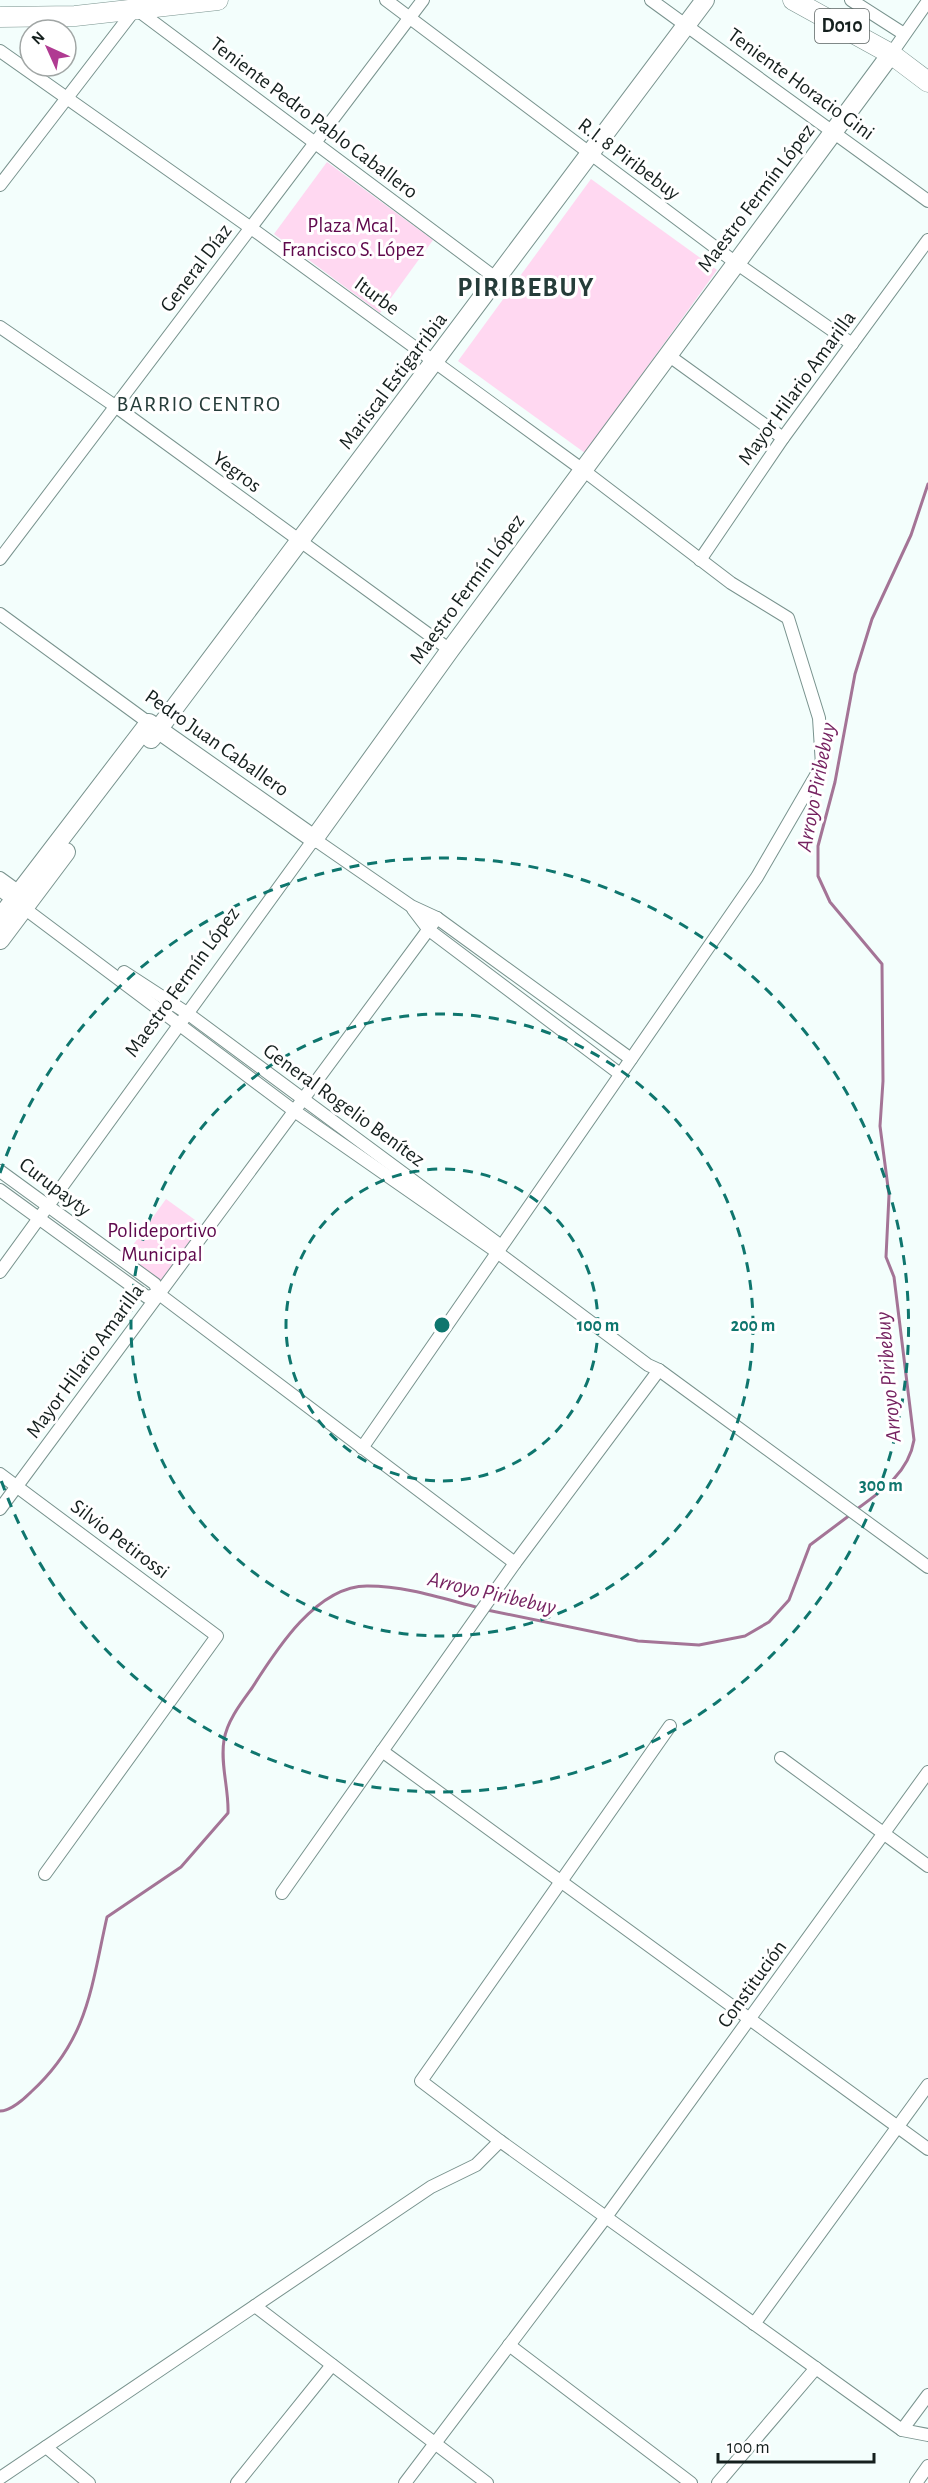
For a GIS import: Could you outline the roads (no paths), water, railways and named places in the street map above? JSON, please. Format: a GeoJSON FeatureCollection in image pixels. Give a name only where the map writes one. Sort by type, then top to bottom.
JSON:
{"type":"FeatureCollection","features":[{"type":"Feature","properties":{"kind":"main road"},"geometry":{"type":"LineString","coordinates":[[0,17],[75,16],[139,5],[218,0]]}},
{"type":"Feature","properties":{"kind":"main road","name":"D010"},"geometry":{"type":"LineString","coordinates":[[793,0],[891,54],[928,82]]}},
{"type":"Feature","properties":{"kind":"street","name":"R.I. 8 Piribebuy"},"geometry":{"type":"LineString","coordinates":[[386,0],[736,263],[852,344]]}},
{"type":"Feature","properties":{"kind":"street","name":"General Díaz"},"geometry":{"type":"LineString","coordinates":[[0,559],[423,0]]}},
{"type":"Feature","properties":{"kind":"street","name":"Teniente Horacio Gini"},"geometry":{"type":"LineString","coordinates":[[651,0],[928,201]]}},
{"type":"Feature","properties":{"kind":"street","name":"Mariscal Estigarribia"},"geometry":{"type":"LineString","coordinates":[[18,898],[300,543],[705,0]]}},
{"type":"Feature","properties":{"kind":"street"},"geometry":{"type":"LineString","coordinates":[[851,0],[904,34]]}},
{"type":"Feature","properties":{"kind":"street","name":"Maestro Fermín López"},"geometry":{"type":"LineString","coordinates":[[0,1272],[450,650],[928,1]]}},
{"type":"Feature","properties":{"kind":"street"},"geometry":{"type":"LineString","coordinates":[[0,185],[139,5]]}},
{"type":"Feature","properties":{"kind":"street","name":"Teniente Pedro Pablo Caballero"},"geometry":{"type":"LineString","coordinates":[[139,5],[315,142],[497,279]]}},
{"type":"Feature","properties":{"kind":"street","name":"Iturbe"},"geometry":{"type":"LineString","coordinates":[[0,51],[66,100],[251,228],[583,470],[731,583],[788,618],[819,718],[822,765],[757,877],[362,1448]]}},
{"type":"Feature","properties":{"kind":"street","name":"Mayor Hilario Amarilla"},"geometry":{"type":"LineString","coordinates":[[700,560],[783,438],[928,240]]}},
{"type":"Feature","properties":{"kind":"street","name":"Yegros"},"geometry":{"type":"LineString","coordinates":[[0,327],[115,406],[300,543],[450,650]]}},
{"type":"Feature","properties":{"kind":"street"},"geometry":{"type":"LineString","coordinates":[[668,354],[783,438]]}},
{"type":"Feature","properties":{"kind":"street","name":"Pedro Juan Caballero"},"geometry":{"type":"LineString","coordinates":[[0,614],[154,726],[411,906]]}},
{"type":"Feature","properties":{"kind":"street","name":"General Rogelio Benítez"},"geometry":{"type":"LineString","coordinates":[[0,878],[18,898],[183,1018],[301,1099],[500,1249],[648,1365],[659,1370],[928,1567]]}},
{"type":"Feature","properties":{"kind":"street"},"geometry":{"type":"LineString","coordinates":[[0,918],[18,898]]}},
{"type":"Feature","properties":{"kind":"street"},"geometry":{"type":"LineString","coordinates":[[0,939],[18,898]]}},
{"type":"Feature","properties":{"kind":"street"},"geometry":{"type":"LineString","coordinates":[[411,906],[437,918],[631,1059]]}},
{"type":"Feature","properties":{"kind":"street"},"geometry":{"type":"LineString","coordinates":[[411,906],[429,930],[620,1074]]}},
{"type":"Feature","properties":{"kind":"street","name":"Mayor Hilario Amarilla"},"geometry":{"type":"LineString","coordinates":[[0,1509],[437,918]]}},
{"type":"Feature","properties":{"kind":"street","name":"General Rogelio Benítez"},"geometry":{"type":"LineString","coordinates":[[183,1018],[293,1110],[500,1249]]}},
{"type":"Feature","properties":{"kind":"street","name":"Curupayty"},"geometry":{"type":"LineString","coordinates":[[0,1171],[154,1284],[159,1294],[147,1297],[0,1190]]}},
{"type":"Feature","properties":{"kind":"street"},"geometry":{"type":"LineString","coordinates":[[159,1294],[515,1563]]}},
{"type":"Feature","properties":{"kind":"street"},"geometry":{"type":"LineString","coordinates":[[282,1893],[515,1563],[659,1370]]}},
{"type":"Feature","properties":{"kind":"street","name":"Silvio Petirossi"},"geometry":{"type":"LineString","coordinates":[[0,1474],[217,1636],[45,1874]]}},
{"type":"Feature","properties":{"kind":"street"},"geometry":{"type":"LineString","coordinates":[[670,1726],[562,1884],[421,2081],[500,2141],[902,2430],[928,2435]]}},
{"type":"Feature","properties":{"kind":"street"},"geometry":{"type":"LineString","coordinates":[[382,1751],[928,2149]]}},
{"type":"Feature","properties":{"kind":"street"},"geometry":{"type":"LineString","coordinates":[[781,1758],[928,1866]]}},
{"type":"Feature","properties":{"kind":"street","name":"Constitución"},"geometry":{"type":"LineString","coordinates":[[405,2483],[606,2217],[928,1772]]}},
{"type":"Feature","properties":{"kind":"street"},"geometry":{"type":"LineString","coordinates":[[754,2324],[928,2085]]}},
{"type":"Feature","properties":{"kind":"street"},"geometry":{"type":"LineString","coordinates":[[0,2478],[431,2187],[476,2165],[500,2141]]}},
{"type":"Feature","properties":{"kind":"street"},"geometry":{"type":"LineString","coordinates":[[255,2306],[487,2483]]}},
{"type":"Feature","properties":{"kind":"street"},"geometry":{"type":"LineString","coordinates":[[509,2345],[691,2483]]}},
{"type":"Feature","properties":{"kind":"street"},"geometry":{"type":"LineString","coordinates":[[237,2483],[332,2365]]}},
{"type":"Feature","properties":{"kind":"street"},"geometry":{"type":"LineString","coordinates":[[718,2483],[816,2368]]}},
{"type":"Feature","properties":{"kind":"street"},"geometry":{"type":"LineString","coordinates":[[902,2430],[928,2395]]}},
{"type":"Feature","properties":{"kind":"street"},"geometry":{"type":"LineString","coordinates":[[46,2447],[89,2483]]}},
{"type":"Feature","properties":{"kind":"street"},"geometry":{"type":"LineString","coordinates":[[916,2483],[928,2466]]}},
{"type":"Feature","properties":{"kind":"waterway","name":"Arroyo Piribebuy"},"geometry":{"type":"LineString","coordinates":[[857,1509],[893,1480],[906,1462],[914,1440],[894,1277],[886,1257],[889,1195],[880,1126],[883,1081],[882,964],[830,902],[818,876],[818,846],[835,782],[855,674],[872,619],[911,535],[928,484]]}},
{"type":"Feature","properties":{"kind":"waterway","name":"Arroyo Piribebuy"},"geometry":{"type":"LineString","coordinates":[[487,1610],[638,1641],[699,1645],[745,1636],[769,1622],[789,1600],[810,1545],[850,1515]]}},
{"type":"Feature","properties":{"kind":"waterway","name":"Arroyo Piribebuy"},"geometry":{"type":"LineString","coordinates":[[0,2111],[21,2101],[65,2053],[76,2032],[91,1990],[107,1917],[181,1867],[228,1813],[223,1749],[228,1726],[273,1656],[300,1622],[332,1596],[349,1589],[368,1586],[411,1591],[480,1608]]}},
{"type":"Feature","properties":{"kind":"district","name":"PIRIBEBUY"},"geometry":{"type":"Point","coordinates":[526,287]}},
{"type":"Feature","properties":{"kind":"district","name":"BARRIO CENTRO"},"geometry":{"type":"Point","coordinates":[199,404]}},
{"type":"Feature","properties":{"kind":"park label","name":"Plaza Mcal. Francisco S. López"},"geometry":{"type":"Point","coordinates":[353,237]}},
{"type":"Feature","properties":{"kind":"park label","name":"Polideportivo Municipal"},"geometry":{"type":"Point","coordinates":[162,1242]}}]}
